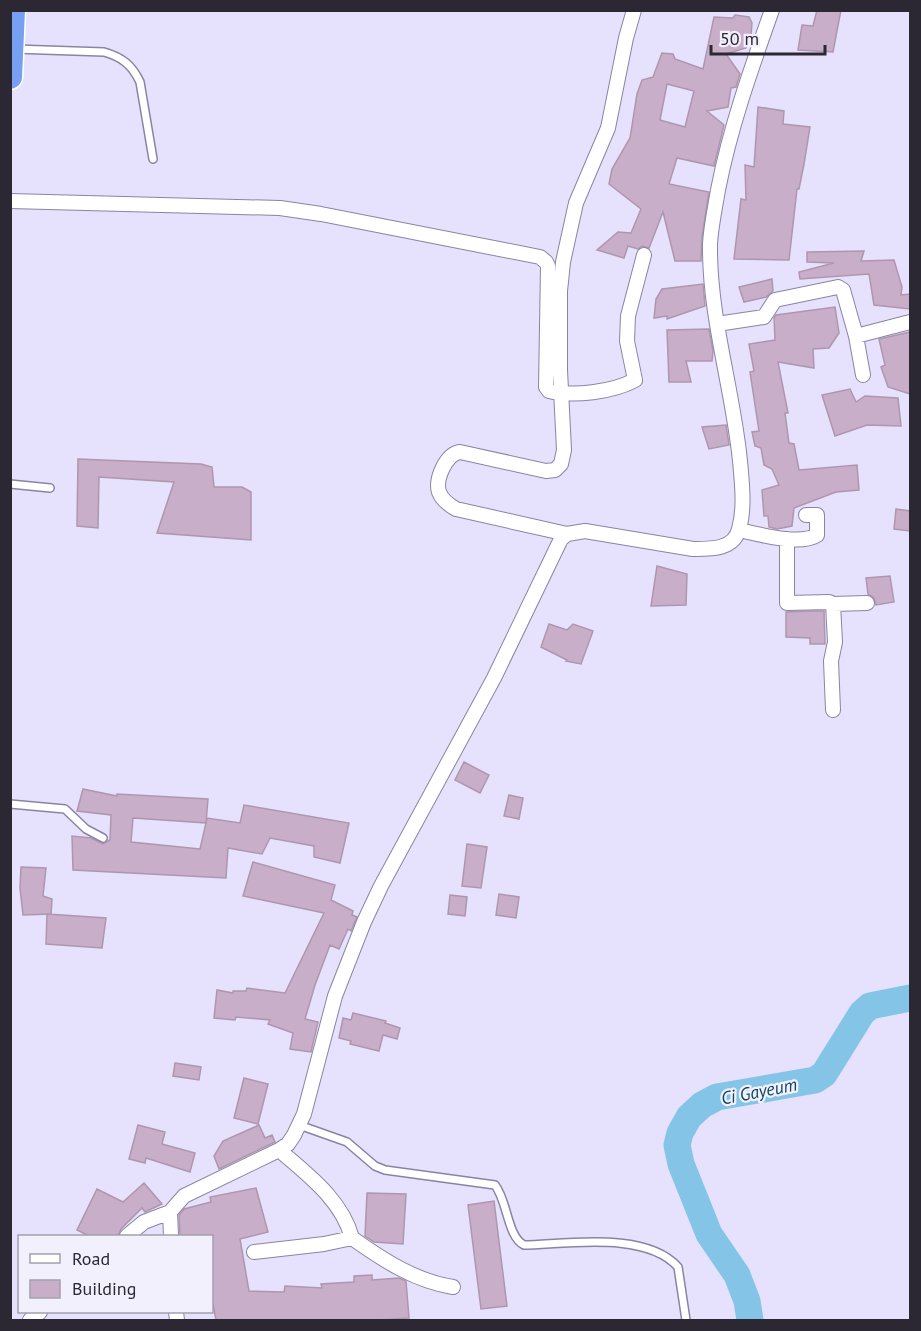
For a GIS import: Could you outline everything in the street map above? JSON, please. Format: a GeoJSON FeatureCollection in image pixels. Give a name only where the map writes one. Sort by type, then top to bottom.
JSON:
{"type":"FeatureCollection","features":[{"type":"Feature","properties":{"kind":"highway"},"geometry":{"type":"LineString","coordinates":[[10,76],[13,10]]}},
{"type":"Feature","properties":{"kind":"street"},"geometry":{"type":"LineString","coordinates":[[634,10],[608,128],[576,203],[563,262],[557,393],[564,450],[559,468],[546,471],[460,452],[448,459],[438,486],[443,499],[456,508],[567,534],[585,531],[693,549],[727,545],[739,530],[742,489],[737,433],[717,324],[710,245],[712,219],[723,163],[746,85],[772,10]]}},
{"type":"Feature","properties":{"kind":"street"},"geometry":{"type":"LineString","coordinates":[[10,201],[280,208],[540,257],[548,266],[546,385],[547,389],[557,393],[593,392],[635,380],[627,341],[628,316],[644,255]]}},
{"type":"Feature","properties":{"kind":"street"},"geometry":{"type":"LineString","coordinates":[[717,324],[764,317],[775,300],[838,287],[843,290],[856,336],[863,375]]}},
{"type":"Feature","properties":{"kind":"street"},"geometry":{"type":"LineString","coordinates":[[856,336],[910,322]]}},
{"type":"Feature","properties":{"kind":"street"},"geometry":{"type":"LineString","coordinates":[[739,530],[787,539],[806,539],[817,535],[817,514],[806,515]]}},
{"type":"Feature","properties":{"kind":"street"},"geometry":{"type":"LineString","coordinates":[[128,1235],[144,1222],[170,1212],[184,1196],[288,1144],[299,1125],[314,1078],[335,996],[364,922],[381,886],[494,678],[557,545],[567,534]]}},
{"type":"Feature","properties":{"kind":"street"},"geometry":{"type":"LineString","coordinates":[[787,539],[787,603],[867,603]]}},
{"type":"Feature","properties":{"kind":"street"},"geometry":{"type":"LineString","coordinates":[[832,604],[836,642],[831,661],[833,710]]}},
{"type":"Feature","properties":{"kind":"street"},"geometry":{"type":"LineString","coordinates":[[279,1150],[309,1176],[334,1203],[348,1223],[352,1238],[378,1257],[406,1271],[431,1283],[453,1287]]}},
{"type":"Feature","properties":{"kind":"street"},"geometry":{"type":"LineString","coordinates":[[170,1212],[171,1235]]}},
{"type":"Feature","properties":{"kind":"street"},"geometry":{"type":"LineString","coordinates":[[254,1252],[324,1244],[352,1238]]}},
{"type":"Feature","properties":{"kind":"lane"},"geometry":{"type":"LineString","coordinates":[[11,49],[104,52],[116,55],[126,62],[140,82],[153,159]]}},
{"type":"Feature","properties":{"kind":"lane"},"geometry":{"type":"LineString","coordinates":[[10,484],[50,488]]}},
{"type":"Feature","properties":{"kind":"lane"},"geometry":{"type":"LineString","coordinates":[[10,804],[65,809],[86,829],[103,838]]}},
{"type":"Feature","properties":{"kind":"lane"},"geometry":{"type":"LineString","coordinates":[[299,1125],[347,1142],[380,1169],[495,1185],[502,1194],[515,1238],[524,1245],[605,1242],[635,1244],[662,1255],[678,1267],[686,1320]]}},
{"type":"Feature","properties":{"kind":"building"},"geometry":{"type":"Polygon","coordinates":[[[817,10],[841,10],[833,52],[798,50],[802,25],[813,26],[817,10]]]}},
{"type":"Feature","properties":{"kind":"building"},"geometry":{"type":"Polygon","coordinates":[[[735,15],[749,17],[752,23],[751,35],[746,48],[726,54],[740,74],[736,87],[731,88],[728,107],[707,111],[724,125],[714,166],[677,158],[669,184],[709,192],[701,261],[675,261],[663,212],[649,248],[642,246],[638,249],[628,246],[624,258],[597,250],[618,232],[631,233],[641,209],[609,184],[612,169],[630,138],[637,94],[642,80],[653,77],[662,53],[673,54],[675,59],[703,69],[714,17],[733,18],[735,15]],[[667,84],[660,120],[685,127],[694,91],[667,84]]]}},
{"type":"Feature","properties":{"kind":"building"},"geometry":{"type":"Polygon","coordinates":[[[758,107],[784,111],[783,124],[810,127],[799,189],[797,189],[789,260],[734,259],[741,199],[746,200],[745,165],[754,167],[758,107]]]}},
{"type":"Feature","properties":{"kind":"building"},"geometry":{"type":"Polygon","coordinates":[[[864,251],[861,261],[894,260],[902,287],[901,295],[910,294],[910,309],[874,305],[869,274],[800,279],[799,272],[834,263],[807,262],[807,252],[864,251]]]}},
{"type":"Feature","properties":{"kind":"building"},"geometry":{"type":"Polygon","coordinates":[[[772,279],[773,291],[766,297],[744,302],[739,287],[772,279]]]}},
{"type":"Feature","properties":{"kind":"building"},"geometry":{"type":"Polygon","coordinates":[[[703,284],[705,306],[667,319],[667,316],[654,318],[656,299],[662,289],[703,284]]]}},
{"type":"Feature","properties":{"kind":"building"},"geometry":{"type":"Polygon","coordinates":[[[835,307],[839,333],[829,348],[813,349],[814,368],[778,362],[788,413],[785,413],[789,443],[794,444],[799,470],[857,465],[859,490],[836,492],[794,508],[792,526],[777,529],[769,527],[768,516],[764,516],[762,490],[779,485],[772,469],[764,465],[761,448],[755,446],[752,432],[759,431],[750,372],[754,371],[749,344],[775,340],[774,318],[776,315],[835,307]]]}},
{"type":"Feature","properties":{"kind":"building"},"geometry":{"type":"Polygon","coordinates":[[[709,329],[713,351],[712,361],[686,361],[691,382],[669,382],[667,330],[709,329]]]}},
{"type":"Feature","properties":{"kind":"building"},"geometry":{"type":"Polygon","coordinates":[[[910,332],[910,394],[888,387],[881,367],[885,365],[879,339],[910,332]]]}},
{"type":"Feature","properties":{"kind":"building"},"geometry":{"type":"Polygon","coordinates":[[[850,389],[856,402],[865,396],[898,398],[901,426],[867,425],[835,436],[822,395],[850,389]]]}},
{"type":"Feature","properties":{"kind":"building"},"geometry":{"type":"Polygon","coordinates":[[[726,425],[729,445],[709,449],[702,427],[726,425]]]}},
{"type":"Feature","properties":{"kind":"building"},"geometry":{"type":"Polygon","coordinates":[[[78,459],[201,464],[212,467],[214,487],[242,487],[251,492],[251,540],[157,533],[174,482],[99,477],[98,528],[77,526],[78,459]]]}},
{"type":"Feature","properties":{"kind":"building"},"geometry":{"type":"Polygon","coordinates":[[[896,509],[910,511],[910,531],[894,529],[896,509]]]}},
{"type":"Feature","properties":{"kind":"building"},"geometry":{"type":"Polygon","coordinates":[[[657,566],[687,574],[686,605],[651,606],[657,566]]]}},
{"type":"Feature","properties":{"kind":"building"},"geometry":{"type":"Polygon","coordinates":[[[890,576],[894,602],[876,605],[874,598],[868,594],[866,578],[890,576]]]}},
{"type":"Feature","properties":{"kind":"building"},"geometry":{"type":"Polygon","coordinates":[[[824,611],[825,644],[810,644],[810,638],[786,637],[786,612],[824,611]]]}},
{"type":"Feature","properties":{"kind":"building"},"geometry":{"type":"Polygon","coordinates":[[[549,624],[567,630],[573,624],[593,631],[581,664],[566,661],[541,647],[549,624]]]}},
{"type":"Feature","properties":{"kind":"building"},"geometry":{"type":"Polygon","coordinates":[[[464,762],[489,775],[480,793],[455,780],[464,762]]]}},
{"type":"Feature","properties":{"kind":"building"},"geometry":{"type":"Polygon","coordinates":[[[83,789],[117,796],[117,794],[208,799],[206,823],[207,818],[240,823],[244,805],[349,823],[340,863],[314,857],[314,846],[270,838],[262,854],[228,848],[226,878],[73,870],[72,836],[91,838],[103,844],[110,840],[111,815],[77,811],[83,789]],[[133,818],[131,842],[200,849],[206,823],[133,818]]]}},
{"type":"Feature","properties":{"kind":"building"},"geometry":{"type":"Polygon","coordinates":[[[509,795],[523,798],[519,819],[504,816],[509,795]]]}},
{"type":"Feature","properties":{"kind":"building"},"geometry":{"type":"Polygon","coordinates":[[[467,844],[487,847],[481,888],[462,886],[467,844]]]}},
{"type":"Feature","properties":{"kind":"building"},"geometry":{"type":"Polygon","coordinates":[[[253,862],[335,885],[331,900],[353,911],[352,915],[357,917],[351,931],[348,929],[339,949],[330,945],[315,985],[305,1019],[318,1022],[311,1052],[290,1049],[293,1033],[268,1024],[270,1020],[214,1018],[217,990],[233,993],[233,991],[246,991],[247,988],[285,993],[324,913],[243,896],[253,862]]]}},
{"type":"Feature","properties":{"kind":"building"},"geometry":{"type":"Polygon","coordinates":[[[21,867],[46,868],[43,896],[52,899],[51,914],[23,915],[20,888],[21,867]]]}},
{"type":"Feature","properties":{"kind":"building"},"geometry":{"type":"Polygon","coordinates":[[[499,894],[519,897],[516,918],[496,915],[499,894]]]}},
{"type":"Feature","properties":{"kind":"building"},"geometry":{"type":"Polygon","coordinates":[[[450,895],[467,897],[465,916],[448,914],[450,895]]]}},
{"type":"Feature","properties":{"kind":"building"},"geometry":{"type":"Polygon","coordinates":[[[47,914],[106,918],[102,948],[46,944],[47,914]]]}},
{"type":"Feature","properties":{"kind":"building"},"geometry":{"type":"Polygon","coordinates":[[[353,1013],[386,1021],[385,1023],[400,1028],[397,1039],[383,1035],[379,1051],[350,1044],[351,1041],[339,1038],[343,1018],[351,1020],[353,1013]]]}},
{"type":"Feature","properties":{"kind":"building"},"geometry":{"type":"Polygon","coordinates":[[[175,1063],[201,1067],[199,1080],[173,1076],[175,1063]]]}},
{"type":"Feature","properties":{"kind":"building"},"geometry":{"type":"Polygon","coordinates":[[[244,1078],[268,1084],[258,1124],[234,1118],[244,1078]]]}},
{"type":"Feature","properties":{"kind":"building"},"geometry":{"type":"Polygon","coordinates":[[[138,1125],[165,1132],[162,1144],[195,1153],[190,1172],[146,1158],[145,1163],[129,1159],[138,1125]]]}},
{"type":"Feature","properties":{"kind":"building"},"geometry":{"type":"Polygon","coordinates":[[[259,1125],[265,1138],[272,1135],[275,1142],[219,1169],[214,1156],[223,1141],[259,1125]]]}},
{"type":"Feature","properties":{"kind":"building"},"geometry":{"type":"Polygon","coordinates":[[[144,1183],[162,1204],[145,1212],[142,1208],[121,1229],[118,1235],[87,1235],[77,1230],[97,1189],[123,1202],[144,1183]]]}},
{"type":"Feature","properties":{"kind":"building"},"geometry":{"type":"Polygon","coordinates":[[[256,1188],[268,1232],[240,1239],[249,1291],[284,1292],[285,1286],[322,1288],[321,1284],[354,1282],[354,1276],[372,1275],[372,1280],[399,1278],[406,1281],[409,1318],[216,1320],[213,1304],[213,1235],[180,1235],[179,1215],[184,1209],[211,1202],[210,1197],[256,1188]]]}},
{"type":"Feature","properties":{"kind":"building"},"geometry":{"type":"Polygon","coordinates":[[[367,1193],[406,1194],[403,1244],[374,1242],[365,1236],[367,1193]]]}},
{"type":"Feature","properties":{"kind":"building"},"geometry":{"type":"Polygon","coordinates":[[[494,1201],[507,1306],[481,1309],[468,1205],[494,1201]]]}},
{"type":"Feature","properties":{"kind":"waterway","name":"Ci Gayeum"},"geometry":{"type":"LineString","coordinates":[[750,1320],[747,1301],[737,1275],[709,1234],[681,1164],[677,1145],[680,1133],[689,1117],[702,1105],[717,1097],[815,1080],[824,1074],[862,1013],[870,1006],[910,998]]}}]}
